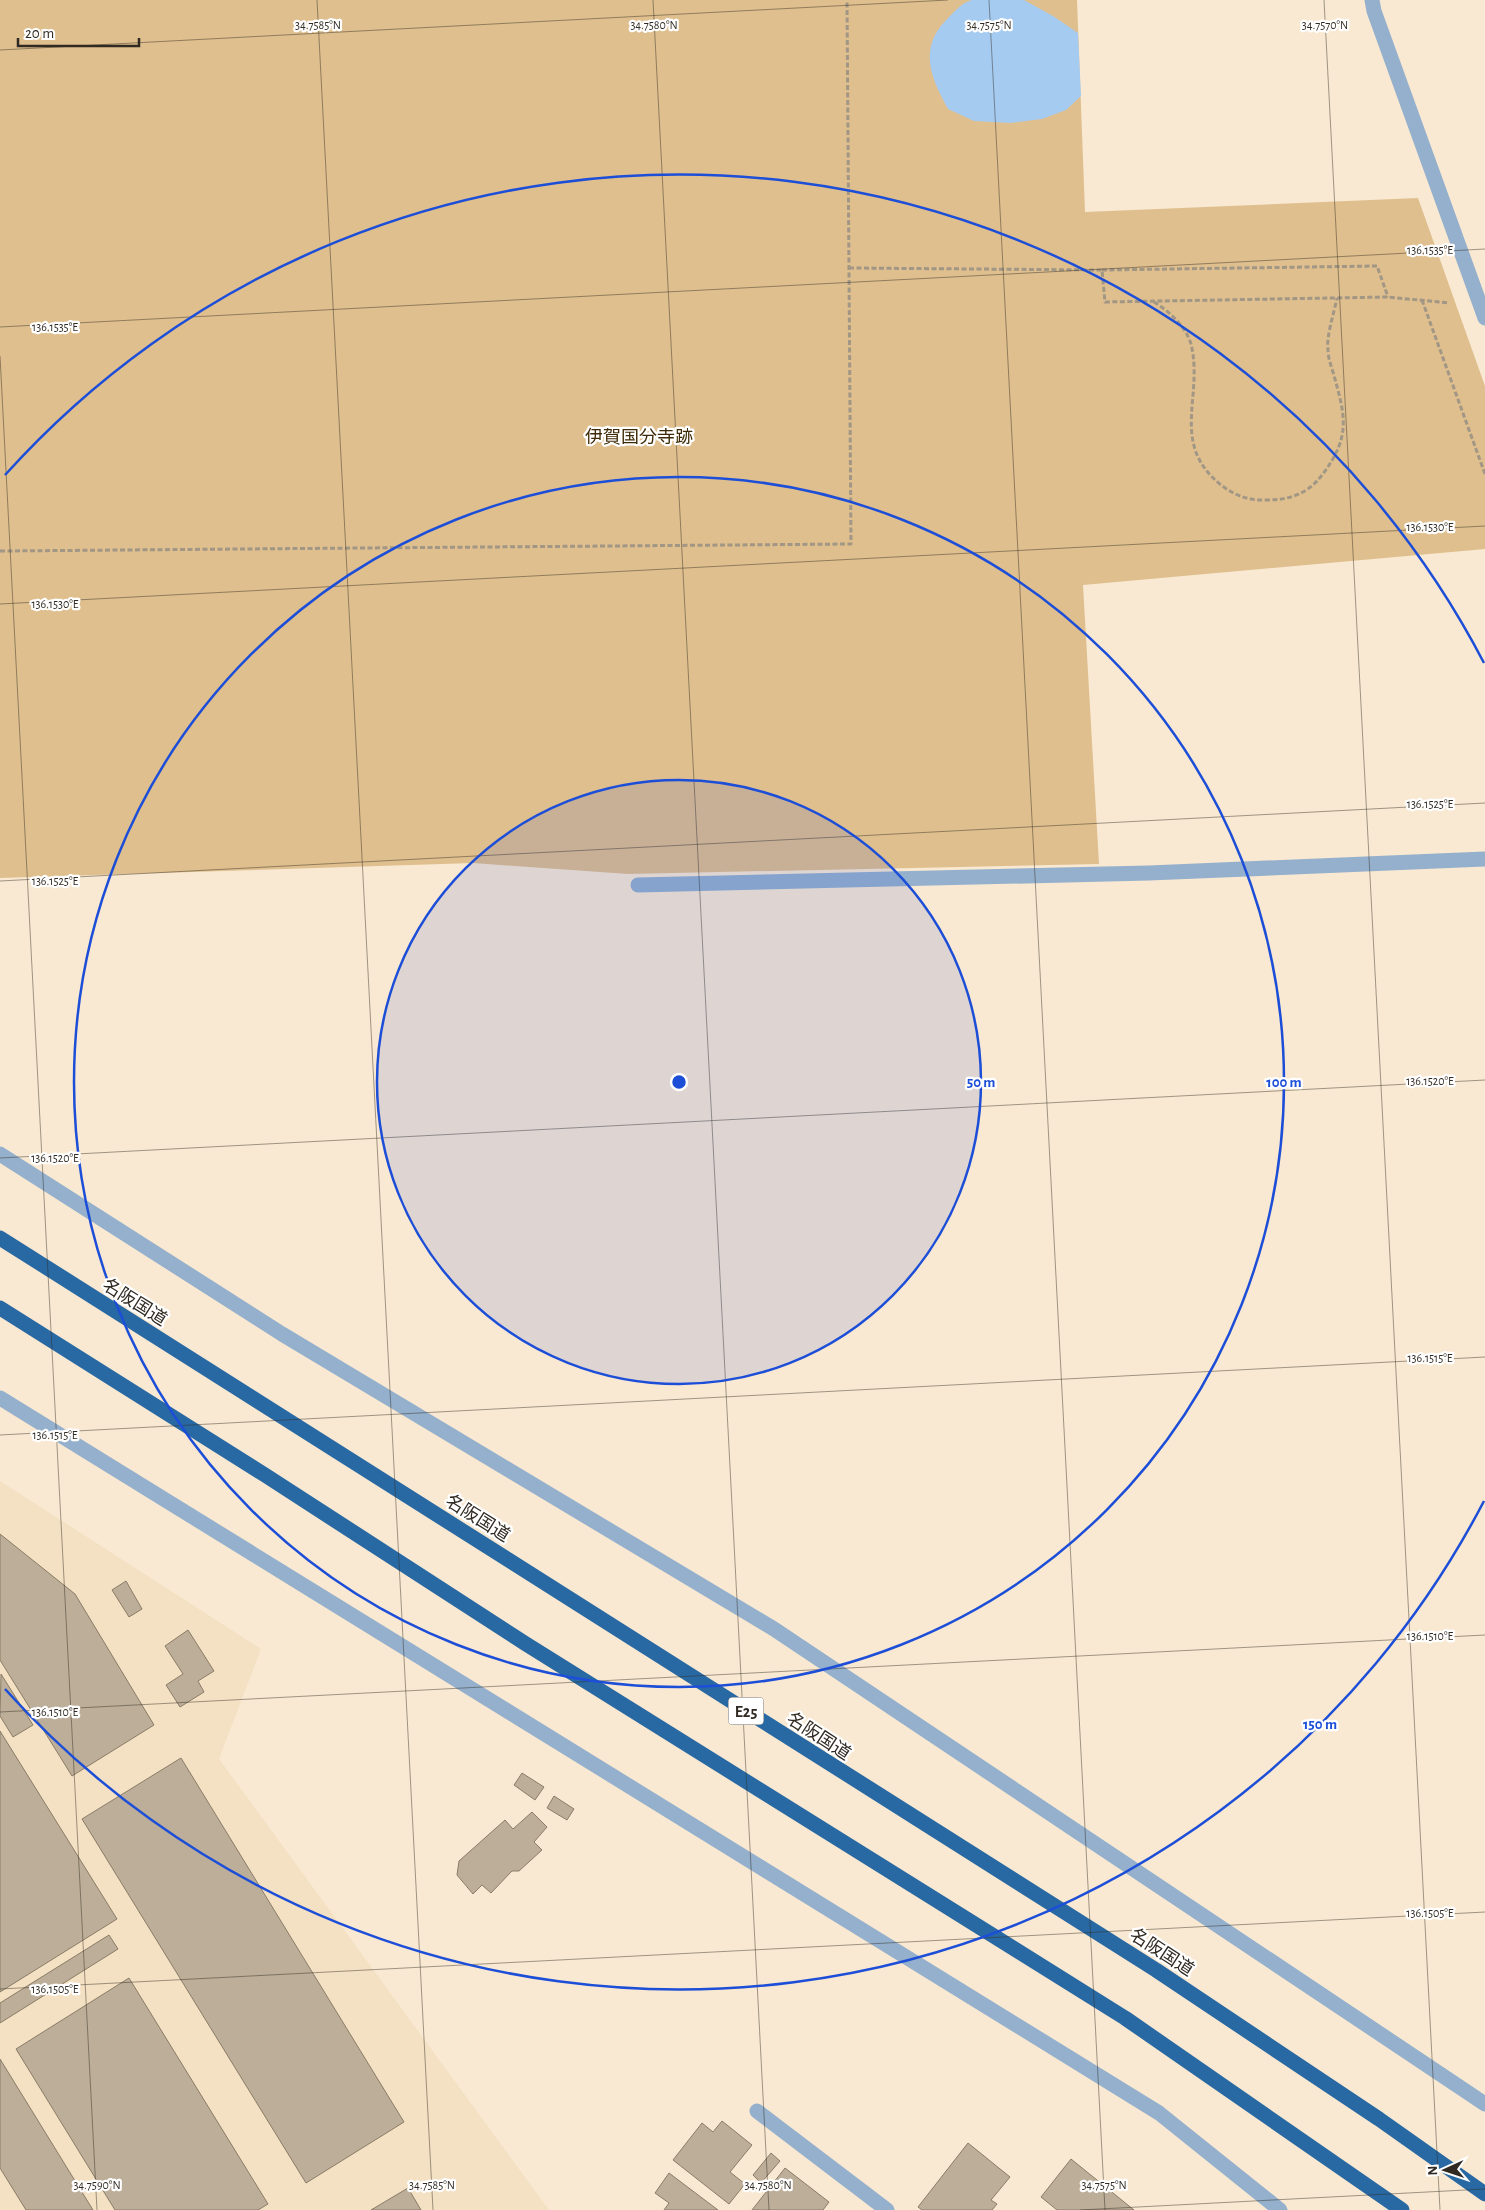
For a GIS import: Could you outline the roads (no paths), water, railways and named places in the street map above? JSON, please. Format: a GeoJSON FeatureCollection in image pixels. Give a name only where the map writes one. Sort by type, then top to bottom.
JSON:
{"type":"FeatureCollection","features":[{"type":"Feature","properties":{"kind":"highway","name":"名阪国道"},"geometry":{"type":"LineString","coordinates":[[0,1238],[1156,1970],[1379,2119],[1485,2194]]}},
{"type":"Feature","properties":{"kind":"highway"},"geometry":{"type":"LineString","coordinates":[[0,1308],[265,1475],[526,1644],[1125,2018],[1402,2210]]}},
{"type":"Feature","properties":{"kind":"highway"},"geometry":{"type":"LineString","coordinates":[[1354,2176],[1394,2210]]}},
{"type":"Feature","properties":{"kind":"street"},"geometry":{"type":"LineString","coordinates":[[1372,0],[1374,11],[1483,312]]}},
{"type":"Feature","properties":{"kind":"street"},"geometry":{"type":"LineString","coordinates":[[638,885],[1149,874],[1485,859]]}},
{"type":"Feature","properties":{"kind":"street"},"geometry":{"type":"LineString","coordinates":[[0,1154],[282,1334],[774,1629],[1485,2104]]}},
{"type":"Feature","properties":{"kind":"street"},"geometry":{"type":"LineString","coordinates":[[0,1398],[1158,2113],[1280,2210]]}},
{"type":"Feature","properties":{"kind":"street"},"geometry":{"type":"LineString","coordinates":[[757,2110],[887,2210]]}},
{"type":"Feature","properties":{"kind":"water"},"geometry":{"type":"Polygon","coordinates":[[[972,0],[1024,0],[1078,33],[1081,96],[1066,110],[1042,119],[1011,123],[974,121],[948,109],[932,73],[930,50],[940,27],[960,7],[972,0]]]}},
{"type":"Feature","properties":{"kind":"park label","name":"伊賀国分寺跡"},"geometry":{"type":"Point","coordinates":[639,437]}}]}
